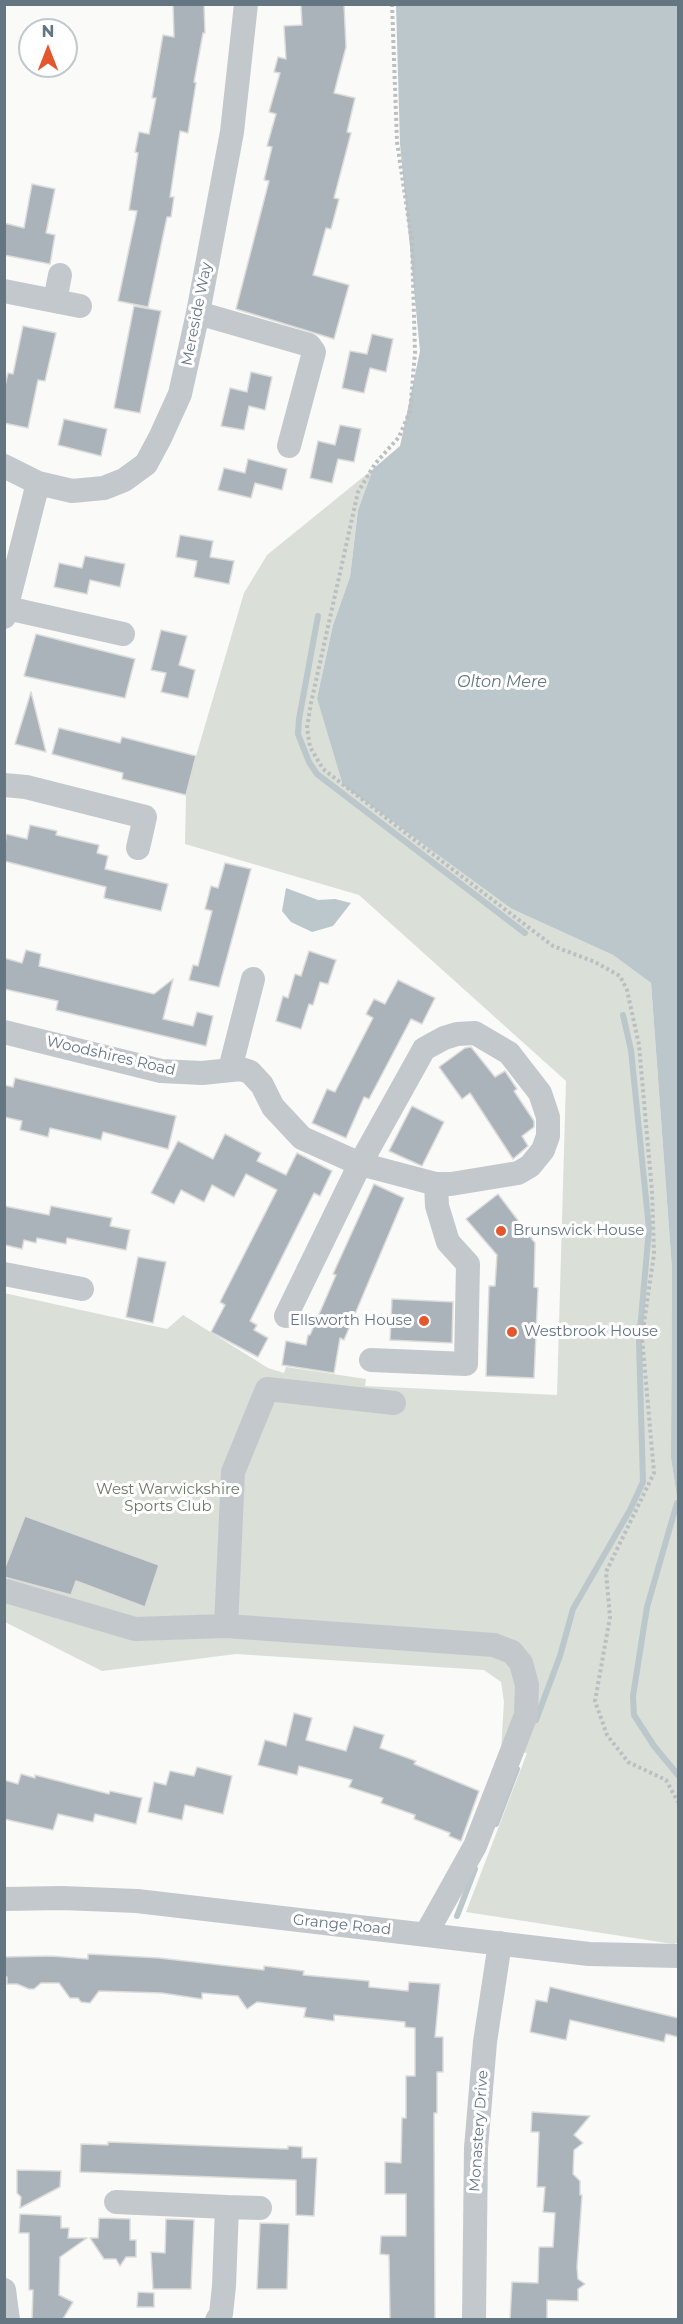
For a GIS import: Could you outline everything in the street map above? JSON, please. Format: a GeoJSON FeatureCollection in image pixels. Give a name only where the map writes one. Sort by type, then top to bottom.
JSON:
{"type":"FeatureCollection","features":[{"type":"Feature","properties":{"kind":"street","name":"Mereside Way"},"geometry":{"type":"LineString","coordinates":[[4,466],[38,483],[72,491],[104,488],[124,480],[146,464],[180,394],[198,313],[232,132],[246,4]]}},
{"type":"Feature","properties":{"kind":"street"},"geometry":{"type":"LineString","coordinates":[[55,301],[60,275]]}},
{"type":"Feature","properties":{"kind":"street"},"geometry":{"type":"LineString","coordinates":[[4,291],[80,306]]}},
{"type":"Feature","properties":{"kind":"street"},"geometry":{"type":"LineString","coordinates":[[198,313],[309,345],[314,352],[290,446]]}},
{"type":"Feature","properties":{"kind":"street"},"geometry":{"type":"LineString","coordinates":[[38,483],[6,612],[123,634]]}},
{"type":"Feature","properties":{"kind":"street"},"geometry":{"type":"LineString","coordinates":[[4,785],[26,787],[146,817],[138,848]]}},
{"type":"Feature","properties":{"kind":"street"},"geometry":{"type":"LineString","coordinates":[[230,1069],[253,979]]}},
{"type":"Feature","properties":{"kind":"street","name":"Woodshires Road"},"geometry":{"type":"LineString","coordinates":[[4,1032],[161,1071],[202,1073],[230,1069],[250,1072],[262,1085],[273,1107],[302,1138],[360,1164],[437,1195],[518,1173],[530,1166],[543,1150],[548,1136],[548,1117],[540,1093],[528,1074],[509,1053],[475,1033],[457,1034],[444,1038],[424,1049],[360,1164],[286,1316]]}},
{"type":"Feature","properties":{"kind":"street"},"geometry":{"type":"LineString","coordinates":[[371,1360],[466,1364],[468,1264],[448,1242],[437,1195]]}},
{"type":"Feature","properties":{"kind":"street"},"geometry":{"type":"LineString","coordinates":[[4,1274],[82,1289]]}},
{"type":"Feature","properties":{"kind":"street"},"geometry":{"type":"LineString","coordinates":[[226,1626],[233,1472],[267,1389],[394,1402]]}},
{"type":"Feature","properties":{"kind":"street"},"geometry":{"type":"LineString","coordinates":[[6,1591],[135,1629],[226,1626],[494,1645],[512,1652],[521,1663],[527,1685],[526,1715],[476,1846],[426,1934]]}},
{"type":"Feature","properties":{"kind":"street","name":"Grange Road"},"geometry":{"type":"LineString","coordinates":[[4,1899],[62,1898],[137,1901],[589,1953],[678,1956]]}},
{"type":"Feature","properties":{"kind":"street","name":"Monastery Drive"},"geometry":{"type":"LineString","coordinates":[[474,2319],[476,2148],[485,2042],[500,1943]]}},
{"type":"Feature","properties":{"kind":"street"},"geometry":{"type":"LineString","coordinates":[[116,2202],[260,2208]]}},
{"type":"Feature","properties":{"kind":"street"},"geometry":{"type":"LineString","coordinates":[[217,2319],[221,2314],[224,2286],[227,2207]]}},
{"type":"Feature","properties":{"kind":"street"},"geometry":{"type":"LineString","coordinates":[[4,2290],[8,2319]]}},
{"type":"Feature","properties":{"kind":"path"},"geometry":{"type":"LineString","coordinates":[[392,4],[397,142],[412,243],[415,353],[410,411],[399,437],[375,464],[358,492],[311,703],[307,728],[310,747],[323,769],[442,862],[553,946],[595,962],[621,976],[627,990],[639,1045],[652,1191],[654,1254],[642,1337],[654,1473],[606,1572],[610,1617],[595,1701],[606,1736],[628,1762],[666,1780],[678,1802]]}},
{"type":"Feature","properties":{"kind":"green space","name":"West Warwickshire Sports Club"},"geometry":{"type":"Polygon","coordinates":[[[373,469],[358,510],[350,577],[333,625],[317,698],[512,909],[613,955],[651,983],[672,1269],[671,1458],[678,1504],[678,1943],[466,1912],[527,1753],[501,1751],[504,1702],[501,1682],[484,1670],[236,1654],[102,1671],[5,1622],[4,1293],[167,1329],[183,1315],[268,1368],[284,1373],[286,1367],[366,1379],[365,1386],[557,1395],[566,1081],[359,895],[185,844],[186,795],[244,593],[267,555],[373,469]]]}},
{"type":"Feature","properties":{"kind":"water","name":"Olton Mere"},"geometry":{"type":"Polygon","coordinates":[[[396,5],[678,5],[678,1504],[671,1458],[672,1269],[651,983],[613,955],[512,909],[343,785],[317,698],[333,625],[350,577],[358,510],[373,469],[400,446],[420,351],[400,144],[396,5]]]}},
{"type":"Feature","properties":{"kind":"water"},"geometry":{"type":"Polygon","coordinates":[[[286,888],[318,900],[335,899],[351,903],[333,926],[312,932],[291,922],[282,911],[286,888]]]}},
{"type":"Feature","properties":{"kind":"building"},"geometry":{"type":"Polygon","coordinates":[[[173,4],[204,4],[205,33],[203,33],[194,82],[196,83],[188,133],[180,131],[170,197],[174,197],[171,217],[167,217],[148,307],[118,301],[137,211],[129,210],[138,153],[135,152],[139,132],[149,134],[156,98],[152,98],[163,35],[174,37],[173,4]]]}},
{"type":"Feature","properties":{"kind":"building"},"geometry":{"type":"Polygon","coordinates":[[[344,4],[346,47],[334,93],[355,98],[347,132],[351,133],[334,198],[339,199],[331,229],[326,228],[313,275],[349,285],[334,339],[236,309],[269,181],[264,180],[272,147],[267,146],[276,114],[269,112],[280,73],[274,72],[278,57],[286,59],[284,26],[302,25],[301,5],[344,4]]]}},
{"type":"Feature","properties":{"kind":"building"},"geometry":{"type":"Polygon","coordinates":[[[32,184],[55,189],[46,233],[55,235],[50,264],[4,255],[4,223],[24,228],[32,184]]]}},
{"type":"Feature","properties":{"kind":"building"},"geometry":{"type":"Polygon","coordinates":[[[134,306],[161,311],[140,413],[114,408],[134,306]]]}},
{"type":"Feature","properties":{"kind":"building"},"geometry":{"type":"Polygon","coordinates":[[[23,326],[56,333],[45,381],[38,380],[28,428],[4,423],[4,390],[8,373],[13,374],[23,326]]]}},
{"type":"Feature","properties":{"kind":"building"},"geometry":{"type":"Polygon","coordinates":[[[372,334],[393,339],[386,372],[370,368],[364,393],[342,388],[350,351],[367,354],[372,334]]]}},
{"type":"Feature","properties":{"kind":"building"},"geometry":{"type":"Polygon","coordinates":[[[251,372],[272,377],[265,410],[249,406],[244,430],[221,426],[230,388],[247,392],[251,372]]]}},
{"type":"Feature","properties":{"kind":"building"},"geometry":{"type":"Polygon","coordinates":[[[64,419],[107,429],[101,456],[58,445],[64,419]]]}},
{"type":"Feature","properties":{"kind":"building"},"geometry":{"type":"Polygon","coordinates":[[[340,425],[361,429],[354,462],[338,459],[332,483],[310,478],[318,441],[335,445],[340,425]]]}},
{"type":"Feature","properties":{"kind":"building"},"geometry":{"type":"Polygon","coordinates":[[[248,459],[287,469],[282,490],[255,483],[251,498],[218,490],[224,468],[245,473],[248,459]]]}},
{"type":"Feature","properties":{"kind":"building"},"geometry":{"type":"Polygon","coordinates":[[[180,535],[213,541],[210,557],[234,561],[229,584],[194,577],[197,561],[176,557],[180,535]]]}},
{"type":"Feature","properties":{"kind":"building"},"geometry":{"type":"Polygon","coordinates":[[[85,556],[125,564],[120,587],[90,580],[87,594],[54,587],[59,563],[82,568],[85,556]]]}},
{"type":"Feature","properties":{"kind":"building"},"geometry":{"type":"Polygon","coordinates":[[[161,630],[187,636],[179,665],[195,670],[188,698],[161,692],[166,673],[151,670],[161,630]]]}},
{"type":"Feature","properties":{"kind":"building"},"geometry":{"type":"Polygon","coordinates":[[[36,634],[135,659],[125,698],[24,676],[36,634]]]}},
{"type":"Feature","properties":{"kind":"building"},"geometry":{"type":"Polygon","coordinates":[[[31,692],[46,752],[15,744],[31,692]]]}},
{"type":"Feature","properties":{"kind":"building"},"geometry":{"type":"Polygon","coordinates":[[[59,728],[120,743],[122,737],[196,756],[186,795],[122,779],[123,773],[52,754],[59,728]]]}},
{"type":"Feature","properties":{"kind":"building"},"geometry":{"type":"Polygon","coordinates":[[[30,825],[57,831],[56,835],[99,845],[97,853],[108,856],[105,869],[168,884],[161,911],[104,898],[106,887],[4,861],[6,834],[27,839],[30,825]]]}},
{"type":"Feature","properties":{"kind":"building"},"geometry":{"type":"Polygon","coordinates":[[[225,863],[251,869],[219,987],[189,980],[193,965],[198,966],[212,911],[205,909],[211,886],[218,888],[225,863]]]}},
{"type":"Feature","properties":{"kind":"building"},"geometry":{"type":"Polygon","coordinates":[[[26,950],[41,954],[39,966],[154,994],[173,979],[163,1019],[193,1026],[197,1012],[213,1016],[206,1046],[56,1010],[58,1001],[4,989],[4,958],[22,963],[26,950]]]}},
{"type":"Feature","properties":{"kind":"building"},"geometry":{"type":"Polygon","coordinates":[[[309,951],[336,960],[328,984],[320,982],[313,1005],[309,1004],[301,1029],[276,1021],[283,996],[288,998],[295,974],[301,976],[309,951]]]}},
{"type":"Feature","properties":{"kind":"building"},"geometry":{"type":"Polygon","coordinates":[[[398,980],[435,998],[422,1024],[411,1019],[369,1099],[364,1097],[346,1138],[312,1123],[327,1089],[335,1092],[373,1018],[366,1014],[374,999],[385,1004],[398,980]]]}},
{"type":"Feature","properties":{"kind":"building"},"geometry":{"type":"Polygon","coordinates":[[[471,1047],[495,1077],[505,1071],[517,1089],[514,1091],[534,1121],[534,1127],[522,1136],[528,1146],[513,1159],[470,1093],[462,1099],[439,1067],[465,1048],[471,1047]]]}},
{"type":"Feature","properties":{"kind":"building"},"geometry":{"type":"Polygon","coordinates":[[[15,1078],[176,1116],[168,1149],[103,1132],[101,1140],[50,1128],[48,1137],[20,1130],[22,1121],[4,1117],[4,1085],[13,1087],[15,1078]]]}},
{"type":"Feature","properties":{"kind":"building"},"geometry":{"type":"Polygon","coordinates":[[[412,1106],[444,1122],[422,1166],[389,1151],[412,1106]]]}},
{"type":"Feature","properties":{"kind":"building"},"geometry":{"type":"Polygon","coordinates":[[[225,1134],[261,1153],[257,1161],[286,1175],[297,1153],[332,1171],[320,1196],[314,1193],[250,1321],[257,1325],[254,1330],[268,1338],[258,1357],[211,1332],[225,1305],[220,1302],[277,1190],[246,1174],[234,1197],[212,1185],[204,1202],[181,1190],[174,1204],[151,1193],[178,1141],[213,1159],[225,1134]]]}},
{"type":"Feature","properties":{"kind":"building"},"geometry":{"type":"Polygon","coordinates":[[[374,1184],[404,1198],[344,1340],[340,1338],[334,1373],[282,1365],[286,1341],[306,1345],[308,1335],[310,1335],[336,1275],[333,1274],[374,1184]]]}},
{"type":"Feature","properties":{"kind":"building"},"geometry":{"type":"Polygon","coordinates":[[[498,1194],[535,1243],[534,1287],[538,1288],[534,1378],[486,1376],[489,1286],[495,1286],[497,1255],[466,1219],[498,1194]]]}},
{"type":"Feature","properties":{"kind":"building"},"geometry":{"type":"Polygon","coordinates":[[[4,1206],[49,1215],[51,1206],[112,1218],[110,1226],[130,1230],[126,1250],[67,1238],[66,1244],[37,1238],[36,1243],[24,1240],[22,1249],[5,1245],[4,1206]]]}},
{"type":"Feature","properties":{"kind":"building"},"geometry":{"type":"Polygon","coordinates":[[[138,1257],[166,1262],[153,1323],[126,1317],[138,1257]]]}},
{"type":"Feature","properties":{"kind":"building","name":"Ellsworth House"},"geometry":{"type":"Polygon","coordinates":[[[392,1299],[453,1302],[452,1343],[390,1340],[392,1299]]]}},
{"type":"Feature","properties":{"kind":"building"},"geometry":{"type":"Polygon","coordinates":[[[25,1516],[159,1565],[145,1607],[76,1581],[71,1595],[4,1577],[4,1570],[25,1516]]]}},
{"type":"Feature","properties":{"kind":"building"},"geometry":{"type":"Polygon","coordinates":[[[294,1713],[312,1718],[306,1740],[346,1751],[354,1726],[384,1735],[380,1748],[416,1761],[414,1764],[479,1791],[461,1841],[449,1836],[450,1833],[414,1819],[415,1815],[381,1803],[383,1798],[349,1787],[352,1780],[299,1766],[297,1775],[258,1765],[265,1740],[286,1746],[294,1713]]]}},
{"type":"Feature","properties":{"kind":"building"},"geometry":{"type":"Polygon","coordinates":[[[197,1767],[232,1776],[223,1814],[185,1805],[182,1820],[148,1812],[154,1782],[166,1785],[170,1771],[194,1776],[197,1767]]]}},
{"type":"Feature","properties":{"kind":"building"},"geometry":{"type":"Polygon","coordinates":[[[21,1774],[35,1778],[35,1775],[109,1794],[110,1791],[142,1798],[136,1824],[95,1814],[93,1822],[58,1814],[53,1830],[4,1819],[4,1780],[18,1784],[21,1774]]]}},
{"type":"Feature","properties":{"kind":"building"},"geometry":{"type":"Polygon","coordinates":[[[88,1954],[159,1958],[264,1970],[264,1966],[304,1971],[303,1975],[369,1981],[369,1987],[408,1991],[409,1982],[440,1984],[435,2037],[443,2037],[443,2072],[437,2072],[437,2113],[434,2113],[435,2319],[390,2319],[389,2255],[380,2254],[381,2236],[406,2236],[406,2194],[385,2194],[385,2162],[401,2163],[402,2118],[406,2118],[406,2076],[415,2076],[415,2028],[405,2027],[405,2022],[334,2015],[334,2021],[304,2017],[306,2008],[257,2002],[247,2009],[238,1996],[202,1993],[202,1999],[162,1993],[99,1991],[90,2003],[81,2002],[78,1998],[70,1998],[59,1983],[41,1983],[34,1989],[29,1989],[17,1984],[7,1984],[7,1977],[4,1977],[4,1957],[51,1956],[88,1959],[88,1954]]]}},
{"type":"Feature","properties":{"kind":"building"},"geometry":{"type":"Polygon","coordinates":[[[550,1987],[678,2018],[678,2037],[666,2034],[664,2042],[570,2020],[566,2040],[530,2032],[536,2000],[547,2002],[550,1987]]]}},
{"type":"Feature","properties":{"kind":"building"},"geometry":{"type":"Polygon","coordinates":[[[532,2112],[590,2116],[574,2135],[583,2143],[574,2150],[573,2174],[580,2181],[580,2195],[582,2195],[577,2267],[578,2279],[585,2284],[578,2289],[578,2301],[547,2300],[547,2319],[510,2319],[512,2282],[538,2283],[539,2247],[553,2247],[555,2213],[543,2212],[545,2187],[537,2187],[539,2132],[531,2132],[532,2112]]]}},
{"type":"Feature","properties":{"kind":"building"},"geometry":{"type":"Polygon","coordinates":[[[108,2142],[288,2149],[288,2146],[302,2147],[302,2158],[317,2158],[314,2216],[296,2215],[296,2180],[80,2172],[81,2144],[108,2145],[108,2142]]]}},
{"type":"Feature","properties":{"kind":"building"},"geometry":{"type":"Polygon","coordinates":[[[17,2170],[61,2171],[60,2187],[20,2208],[21,2197],[17,2193],[17,2170]]]}},
{"type":"Feature","properties":{"kind":"building"},"geometry":{"type":"Polygon","coordinates":[[[20,2214],[61,2216],[61,2228],[69,2228],[68,2238],[87,2238],[60,2257],[59,2295],[73,2302],[63,2319],[32,2319],[33,2290],[29,2290],[29,2233],[19,2233],[20,2214]]]}},
{"type":"Feature","properties":{"kind":"building"},"geometry":{"type":"Polygon","coordinates":[[[99,2218],[130,2219],[130,2240],[136,2240],[136,2257],[126,2257],[120,2266],[116,2259],[104,2259],[90,2238],[98,2238],[99,2218]]]}},
{"type":"Feature","properties":{"kind":"building"},"geometry":{"type":"Polygon","coordinates":[[[166,2219],[194,2220],[191,2289],[153,2289],[151,2252],[165,2253],[166,2219]]]}},
{"type":"Feature","properties":{"kind":"building"},"geometry":{"type":"Polygon","coordinates":[[[260,2223],[289,2224],[287,2289],[257,2289],[260,2223]]]}},
{"type":"Feature","properties":{"kind":"building"},"geometry":{"type":"Polygon","coordinates":[[[138,2292],[154,2293],[154,2307],[137,2307],[138,2292]]]}},
{"type":"Feature","properties":{"kind":"waterway"},"geometry":{"type":"LineString","coordinates":[[318,616],[298,734],[309,762],[317,774],[525,933]]}},
{"type":"Feature","properties":{"kind":"waterway"},"geometry":{"type":"LineString","coordinates":[[536,1720],[560,1656],[573,1609],[630,1510],[643,1482],[639,1341],[649,1229],[631,1050],[623,1015]]}},
{"type":"Feature","properties":{"kind":"waterway"},"geometry":{"type":"LineString","coordinates":[[677,1503],[647,1607],[633,1696],[634,1715],[654,1746],[678,1775]]}},
{"type":"Feature","properties":{"kind":"waterway"},"geometry":{"type":"LineString","coordinates":[[496,1824],[517,1769]]}},
{"type":"Feature","properties":{"kind":"waterway"},"geometry":{"type":"LineString","coordinates":[[457,1916],[475,1869]]}},
{"type":"Feature","properties":{"kind":"place","name":"Brunswick House"},"geometry":{"type":"Point","coordinates":[501,1231]}},
{"type":"Feature","properties":{"kind":"place","name":"Ellsworth House"},"geometry":{"type":"Point","coordinates":[424,1321]}},
{"type":"Feature","properties":{"kind":"place","name":"Westbrook House"},"geometry":{"type":"Point","coordinates":[512,1332]}}]}
